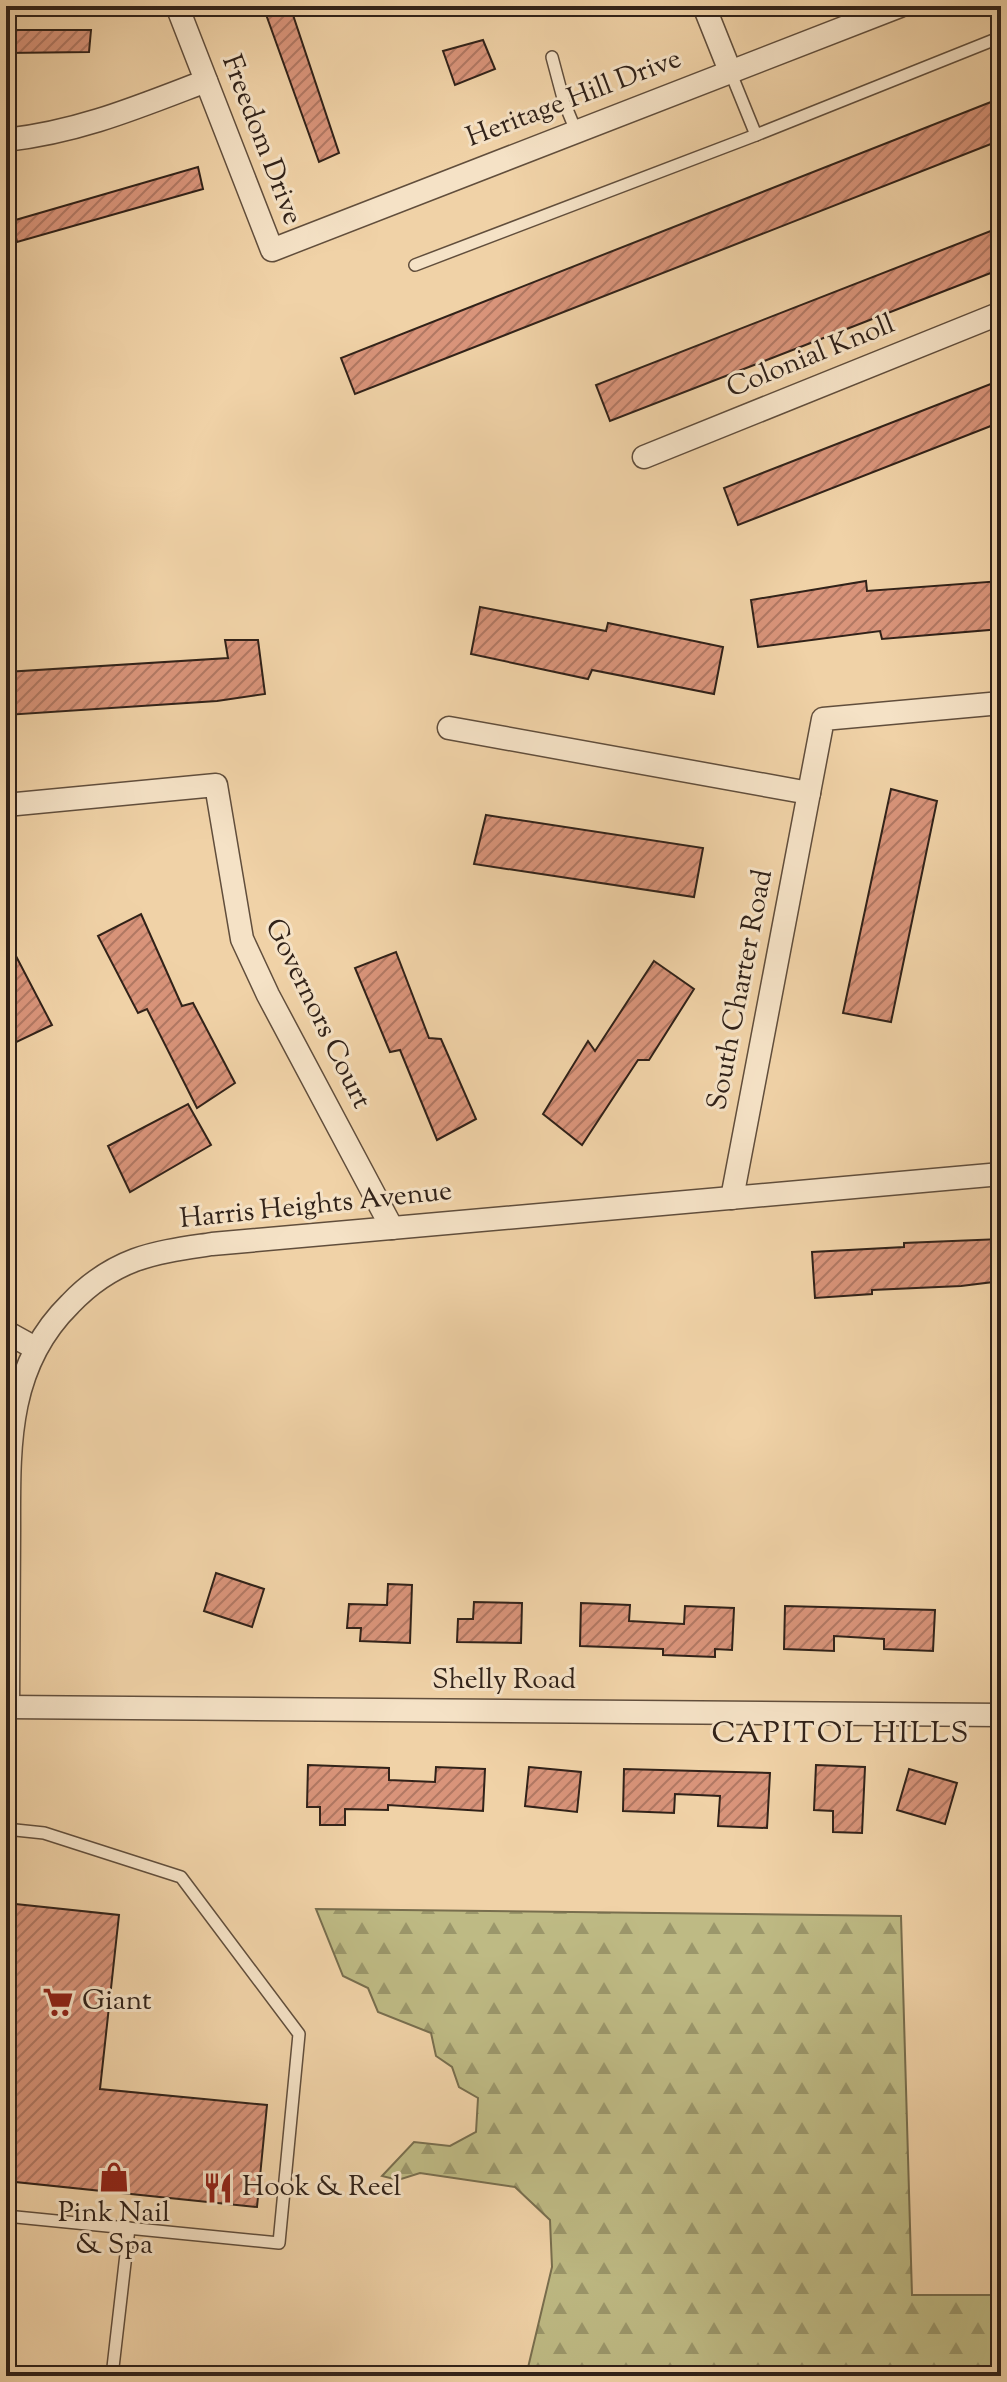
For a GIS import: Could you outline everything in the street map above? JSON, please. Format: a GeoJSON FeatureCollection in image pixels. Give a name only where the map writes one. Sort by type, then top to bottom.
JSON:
{"type":"FeatureCollection","features":[{"type":"Feature","properties":{"kind":"street","name":"Freedom Drive"},"geometry":{"type":"LineString","coordinates":[[177,6],[272,250]]}},
{"type":"Feature","properties":{"kind":"street"},"geometry":{"type":"LineString","coordinates":[[704,6],[730,71]]}},
{"type":"Feature","properties":{"kind":"street","name":"Heritage Hill Drive"},"geometry":{"type":"LineString","coordinates":[[272,250],[900,6]]}},
{"type":"Feature","properties":{"kind":"street"},"geometry":{"type":"LineString","coordinates":[[6,140],[46,136],[99,122],[206,81]]}},
{"type":"Feature","properties":{"kind":"street","name":"Colonial Knoll"},"geometry":{"type":"LineString","coordinates":[[644,457],[1001,313]]}},
{"type":"Feature","properties":{"kind":"street","name":"South Charter Road"},"geometry":{"type":"LineString","coordinates":[[732,1198],[823,719],[1001,703]]}},
{"type":"Feature","properties":{"kind":"street"},"geometry":{"type":"LineString","coordinates":[[449,728],[809,793]]}},
{"type":"Feature","properties":{"kind":"street","name":"Governors Court"},"geometry":{"type":"LineString","coordinates":[[6,805],[216,785],[242,939],[392,1228]]}},
{"type":"Feature","properties":{"kind":"street","name":"Harris Heights Avenue"},"geometry":{"type":"LineString","coordinates":[[7,1707],[10,1458],[13,1417],[21,1382],[35,1348],[58,1315],[108,1273],[133,1260],[212,1244],[1001,1174]]}},
{"type":"Feature","properties":{"kind":"street"},"geometry":{"type":"LineString","coordinates":[[6,1332],[35,1348]]}},
{"type":"Feature","properties":{"kind":"street","name":"Shelly Road"},"geometry":{"type":"LineString","coordinates":[[7,1707],[1001,1715]]}},
{"type":"Feature","properties":{"kind":"lane"},"geometry":{"type":"LineString","coordinates":[[415,265],[756,135],[1001,37]]}},
{"type":"Feature","properties":{"kind":"lane"},"geometry":{"type":"LineString","coordinates":[[552,57],[564,102],[576,131]]}},
{"type":"Feature","properties":{"kind":"lane"},"geometry":{"type":"LineString","coordinates":[[730,71],[756,135]]}},
{"type":"Feature","properties":{"kind":"lane"},"geometry":{"type":"LineString","coordinates":[[6,1829],[44,1833],[181,1877],[299,2034],[279,2243],[6,2216]]}},
{"type":"Feature","properties":{"kind":"lane"},"geometry":{"type":"LineString","coordinates":[[112,2376],[129,2228]]}},
{"type":"Feature","properties":{"kind":"green space"},"geometry":{"type":"Polygon","coordinates":[[[316,1909],[901,1916],[912,2295],[993,2295],[994,2376],[526,2376],[552,2267],[550,2220],[515,2187],[420,2173],[398,2180],[382,2176],[414,2142],[450,2146],[476,2132],[478,2098],[459,2087],[452,2067],[436,2056],[431,2033],[378,2012],[368,1988],[343,1976],[316,1909]]]}},
{"type":"Feature","properties":{"kind":"building"},"geometry":{"type":"Polygon","coordinates":[[[263,6],[290,6],[339,153],[319,162],[263,6]]]}},
{"type":"Feature","properties":{"kind":"building"},"geometry":{"type":"Polygon","coordinates":[[[6,30],[91,30],[89,52],[6,53],[6,30]]]}},
{"type":"Feature","properties":{"kind":"building"},"geometry":{"type":"Polygon","coordinates":[[[483,40],[495,69],[455,85],[443,51],[483,40]]]}},
{"type":"Feature","properties":{"kind":"building"},"geometry":{"type":"Polygon","coordinates":[[[1001,98],[1001,140],[355,394],[341,358],[1001,98]]]}},
{"type":"Feature","properties":{"kind":"building"},"geometry":{"type":"Polygon","coordinates":[[[198,167],[203,189],[17,242],[12,221],[198,167]]]}},
{"type":"Feature","properties":{"kind":"building"},"geometry":{"type":"Polygon","coordinates":[[[1001,227],[1001,269],[610,421],[596,385],[1001,227]]]}},
{"type":"Feature","properties":{"kind":"building"},"geometry":{"type":"Polygon","coordinates":[[[1001,380],[1001,422],[738,525],[724,488],[1001,380]]]}},
{"type":"Feature","properties":{"kind":"building"},"geometry":{"type":"Polygon","coordinates":[[[866,581],[867,591],[1001,581],[1001,629],[882,639],[880,631],[758,647],[751,600],[866,581]]]}},
{"type":"Feature","properties":{"kind":"building"},"geometry":{"type":"Polygon","coordinates":[[[480,607],[606,631],[608,623],[723,647],[714,694],[592,670],[588,679],[471,654],[480,607]]]}},
{"type":"Feature","properties":{"kind":"building"},"geometry":{"type":"Polygon","coordinates":[[[225,640],[258,640],[265,694],[217,701],[6,715],[6,672],[228,658],[225,640]]]}},
{"type":"Feature","properties":{"kind":"building"},"geometry":{"type":"Polygon","coordinates":[[[891,789],[937,801],[891,1022],[843,1013],[891,789]]]}},
{"type":"Feature","properties":{"kind":"building"},"geometry":{"type":"Polygon","coordinates":[[[486,815],[703,848],[694,897],[474,864],[486,815]]]}},
{"type":"Feature","properties":{"kind":"building"},"geometry":{"type":"Polygon","coordinates":[[[141,914],[182,1006],[193,1003],[235,1083],[197,1108],[147,1009],[138,1013],[98,936],[141,914]]]}},
{"type":"Feature","properties":{"kind":"building"},"geometry":{"type":"Polygon","coordinates":[[[6,937],[52,1025],[6,1047],[6,937]]]}},
{"type":"Feature","properties":{"kind":"building"},"geometry":{"type":"Polygon","coordinates":[[[396,952],[429,1038],[441,1039],[476,1119],[437,1140],[400,1050],[390,1052],[355,968],[396,952]]]}},
{"type":"Feature","properties":{"kind":"building"},"geometry":{"type":"Polygon","coordinates":[[[654,961],[694,989],[649,1060],[638,1060],[582,1145],[543,1114],[588,1041],[595,1051],[654,961]]]}},
{"type":"Feature","properties":{"kind":"building"},"geometry":{"type":"Polygon","coordinates":[[[188,1104],[211,1145],[130,1192],[108,1146],[188,1104]]]}},
{"type":"Feature","properties":{"kind":"building"},"geometry":{"type":"Polygon","coordinates":[[[1001,1239],[1001,1281],[872,1290],[872,1294],[815,1298],[812,1252],[904,1247],[904,1243],[1001,1239]]]}},
{"type":"Feature","properties":{"kind":"building"},"geometry":{"type":"Polygon","coordinates":[[[216,1573],[264,1589],[252,1627],[204,1611],[216,1573]]]}},
{"type":"Feature","properties":{"kind":"building"},"geometry":{"type":"Polygon","coordinates":[[[388,1584],[412,1585],[410,1643],[360,1641],[361,1628],[347,1628],[349,1604],[387,1605],[388,1584]]]}},
{"type":"Feature","properties":{"kind":"building"},"geometry":{"type":"Polygon","coordinates":[[[474,1602],[522,1603],[521,1643],[457,1642],[458,1619],[473,1619],[474,1602]]]}},
{"type":"Feature","properties":{"kind":"building"},"geometry":{"type":"Polygon","coordinates":[[[581,1603],[630,1605],[629,1621],[684,1624],[685,1606],[734,1608],[732,1650],[715,1649],[715,1657],[663,1655],[663,1649],[580,1646],[581,1603]]]}},
{"type":"Feature","properties":{"kind":"building"},"geometry":{"type":"Polygon","coordinates":[[[785,1606],[935,1610],[933,1651],[884,1649],[884,1639],[834,1636],[834,1651],[784,1649],[785,1606]]]}},
{"type":"Feature","properties":{"kind":"building"},"geometry":{"type":"Polygon","coordinates":[[[308,1765],[389,1768],[389,1780],[435,1782],[436,1767],[485,1769],[483,1811],[388,1805],[388,1810],[345,1809],[345,1825],[320,1825],[320,1807],[307,1807],[308,1765]]]}},
{"type":"Feature","properties":{"kind":"building"},"geometry":{"type":"Polygon","coordinates":[[[816,1765],[865,1767],[862,1833],[833,1832],[833,1811],[814,1810],[816,1765]]]}},
{"type":"Feature","properties":{"kind":"building"},"geometry":{"type":"Polygon","coordinates":[[[529,1767],[581,1772],[577,1812],[525,1806],[529,1767]]]}},
{"type":"Feature","properties":{"kind":"building"},"geometry":{"type":"Polygon","coordinates":[[[624,1769],[770,1773],[767,1828],[718,1826],[720,1796],[675,1794],[674,1813],[623,1811],[624,1769]]]}},
{"type":"Feature","properties":{"kind":"building"},"geometry":{"type":"Polygon","coordinates":[[[909,1769],[957,1783],[945,1824],[897,1810],[909,1769]]]}},
{"type":"Feature","properties":{"kind":"building","name":"Giant"},"geometry":{"type":"Polygon","coordinates":[[[6,1903],[119,1915],[100,2089],[267,2105],[257,2207],[6,2181],[6,1903]]]}},
{"type":"Feature","properties":{"kind":"place","name":"Giant"},"geometry":{"type":"Point","coordinates":[58,2002]}},
{"type":"Feature","properties":{"kind":"place","name":"Pink Nail & Spa"},"geometry":{"type":"Point","coordinates":[114,2177]}},
{"type":"Feature","properties":{"kind":"place","name":"Hook & Reel"},"geometry":{"type":"Point","coordinates":[218,2188]}},
{"type":"Feature","properties":{"kind":"district","name":"CAPITOL HILLS"},"geometry":{"type":"Point","coordinates":[841,1734]}}]}
